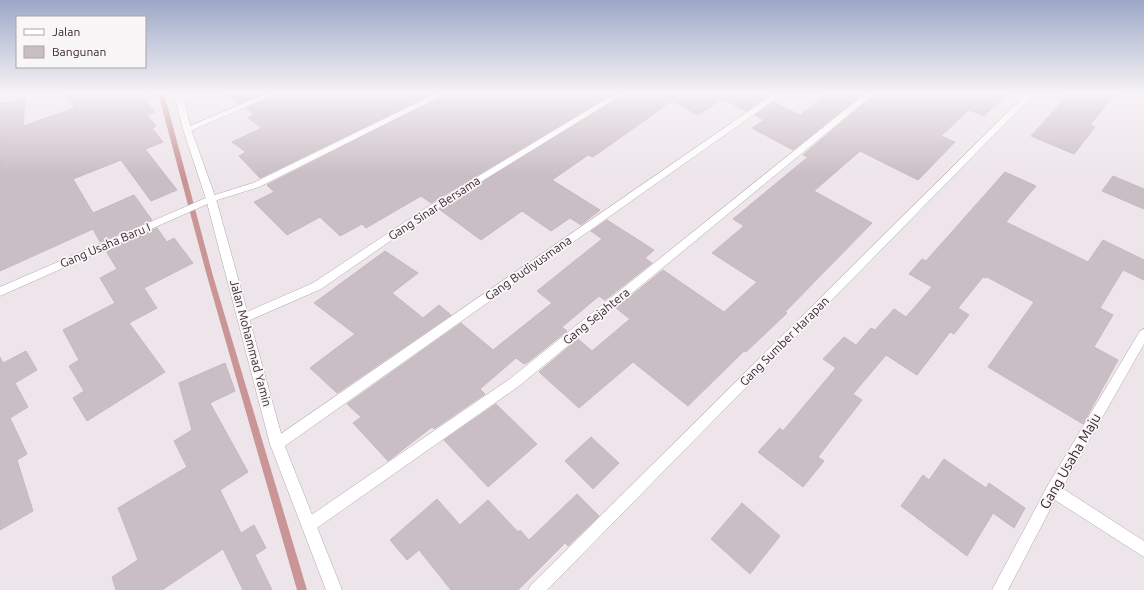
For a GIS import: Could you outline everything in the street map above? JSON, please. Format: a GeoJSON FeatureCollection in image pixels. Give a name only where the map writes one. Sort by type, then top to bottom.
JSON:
{"type":"FeatureCollection","features":[{"type":"Feature","properties":{"kind":"street","name":"Jalan Mohammad Yamin"},"geometry":{"type":"LineString","coordinates":[[186,121],[211,199],[277,444],[334,590]]}},
{"type":"Feature","properties":{"kind":"street"},"geometry":{"type":"LineString","coordinates":[[187,128],[206,121]]}},
{"type":"Feature","properties":{"kind":"street","name":"Gang Usaha Baru I"},"geometry":{"type":"LineString","coordinates":[[0,292],[211,199],[256,184],[386,121]]}},
{"type":"Feature","properties":{"kind":"street","name":"Gang Sinar Bersama"},"geometry":{"type":"LineString","coordinates":[[244,318],[317,286],[432,208],[576,121]]}},
{"type":"Feature","properties":{"kind":"street","name":"Gang Budiyusmana"},"geometry":{"type":"LineString","coordinates":[[277,444],[741,121]]}},
{"type":"Feature","properties":{"kind":"street","name":"Gang Sejahtera"},"geometry":{"type":"LineString","coordinates":[[309,525],[515,382],[837,121]]}},
{"type":"Feature","properties":{"kind":"street","name":"Gang Sumber Harapan"},"geometry":{"type":"LineString","coordinates":[[536,590],[1004,121]]}},
{"type":"Feature","properties":{"kind":"street","name":"Gang Usaha Maju"},"geometry":{"type":"LineString","coordinates":[[1000,590],[1052,490],[1142,342]]}},
{"type":"Feature","properties":{"kind":"street"},"geometry":{"type":"LineString","coordinates":[[1052,490],[1144,550]]}},
{"type":"Feature","properties":{"kind":"building"},"geometry":{"type":"Polygon","coordinates":[[[0,121],[23,121],[23,126],[39,121],[152,121],[156,126],[152,128],[163,142],[145,149],[177,190],[151,201],[121,160],[73,179],[93,213],[134,195],[152,220],[100,242],[93,229],[0,271],[0,121]]]}},
{"type":"Feature","properties":{"kind":"building"},"geometry":{"type":"Polygon","coordinates":[[[252,121],[378,121],[260,178],[239,156],[246,152],[232,142],[262,128],[252,121]]]}},
{"type":"Feature","properties":{"kind":"building"},"geometry":{"type":"Polygon","coordinates":[[[394,121],[568,121],[431,203],[421,196],[366,228],[362,224],[340,236],[320,217],[287,235],[254,202],[274,192],[267,185],[394,121]]]}},
{"type":"Feature","properties":{"kind":"building"},"geometry":{"type":"Polygon","coordinates":[[[582,121],[644,121],[593,157],[588,155],[552,180],[600,210],[581,225],[570,218],[551,231],[522,211],[481,240],[439,209],[582,121]]]}},
{"type":"Feature","properties":{"kind":"building"},"geometry":{"type":"Polygon","coordinates":[[[763,121],[830,121],[793,150],[752,128],[763,121]]]}},
{"type":"Feature","properties":{"kind":"building"},"geometry":{"type":"Polygon","coordinates":[[[844,121],[958,121],[941,136],[955,142],[918,180],[860,151],[814,191],[872,223],[785,312],[787,313],[746,352],[744,351],[688,406],[633,362],[579,408],[539,372],[578,339],[592,351],[630,319],[616,308],[663,270],[724,312],[757,282],[712,253],[744,226],[733,219],[808,157],[803,155],[844,121]]]}},
{"type":"Feature","properties":{"kind":"building"},"geometry":{"type":"Polygon","coordinates":[[[1045,121],[1094,121],[1090,125],[1095,127],[1074,154],[1031,136],[1045,121]]]}},
{"type":"Feature","properties":{"kind":"building"},"geometry":{"type":"Polygon","coordinates":[[[1005,172],[1036,186],[1006,222],[1088,262],[1103,240],[1144,260],[1144,280],[1123,270],[1100,308],[1113,315],[1094,347],[1118,360],[1083,424],[988,367],[1034,302],[987,277],[983,277],[958,308],[969,315],[954,334],[950,332],[917,375],[886,355],[853,394],[862,400],[818,457],[824,461],[803,487],[758,452],[780,428],[783,431],[836,368],[823,359],[844,337],[856,345],[871,328],[875,330],[894,309],[906,317],[932,287],[909,274],[922,259],[926,261],[1005,172]]]}},
{"type":"Feature","properties":{"kind":"building"},"geometry":{"type":"Polygon","coordinates":[[[1113,176],[1144,189],[1144,209],[1102,191],[1113,176]]]}},
{"type":"Feature","properties":{"kind":"building"},"geometry":{"type":"Polygon","coordinates":[[[607,220],[654,250],[645,258],[652,263],[605,300],[599,296],[562,327],[567,331],[528,362],[524,364],[516,358],[480,389],[485,394],[434,429],[432,427],[388,461],[353,423],[361,417],[347,404],[461,323],[493,350],[552,303],[537,291],[602,239],[591,231],[607,220]]]}},
{"type":"Feature","properties":{"kind":"building"},"geometry":{"type":"Polygon","coordinates":[[[157,228],[167,242],[174,238],[193,263],[144,288],[157,308],[129,323],[165,372],[87,421],[73,398],[84,391],[69,366],[79,360],[63,330],[115,303],[100,278],[117,269],[106,251],[157,228]]]}},
{"type":"Feature","properties":{"kind":"building"},"geometry":{"type":"Polygon","coordinates":[[[385,251],[418,273],[392,293],[423,318],[439,305],[451,315],[337,393],[310,368],[355,334],[314,303],[385,251]]]}},
{"type":"Feature","properties":{"kind":"building"},"geometry":{"type":"Polygon","coordinates":[[[26,351],[37,370],[15,383],[28,407],[10,418],[27,454],[17,460],[33,511],[0,530],[0,357],[3,363],[26,351]]]}},
{"type":"Feature","properties":{"kind":"building"},"geometry":{"type":"Polygon","coordinates":[[[225,363],[235,391],[210,403],[248,472],[220,490],[241,533],[254,525],[266,548],[255,555],[272,590],[243,590],[223,549],[162,590],[116,590],[112,577],[138,560],[118,508],[187,467],[174,441],[192,430],[179,383],[225,363]]]}},
{"type":"Feature","properties":{"kind":"building"},"geometry":{"type":"Polygon","coordinates":[[[496,404],[537,444],[488,487],[444,440],[496,404]]]}},
{"type":"Feature","properties":{"kind":"building"},"geometry":{"type":"Polygon","coordinates":[[[591,437],[619,463],[593,489],[565,461],[591,437]]]}},
{"type":"Feature","properties":{"kind":"building"},"geometry":{"type":"Polygon","coordinates":[[[944,459],[986,488],[989,483],[1025,508],[1014,528],[993,513],[967,556],[901,506],[923,475],[929,480],[944,459]]]}},
{"type":"Feature","properties":{"kind":"building"},"geometry":{"type":"Polygon","coordinates":[[[577,494],[599,516],[568,546],[565,543],[518,590],[451,590],[419,550],[407,560],[390,540],[437,499],[460,525],[488,500],[518,532],[520,530],[529,540],[577,494]]]}},
{"type":"Feature","properties":{"kind":"building"},"geometry":{"type":"Polygon","coordinates":[[[742,503],[780,536],[750,574],[711,539],[742,503]]]}},
{"type":"Feature","properties":{"kind":"waterway"},"geometry":{"type":"LineString","coordinates":[[168,121],[210,276],[302,590]]}}]}
